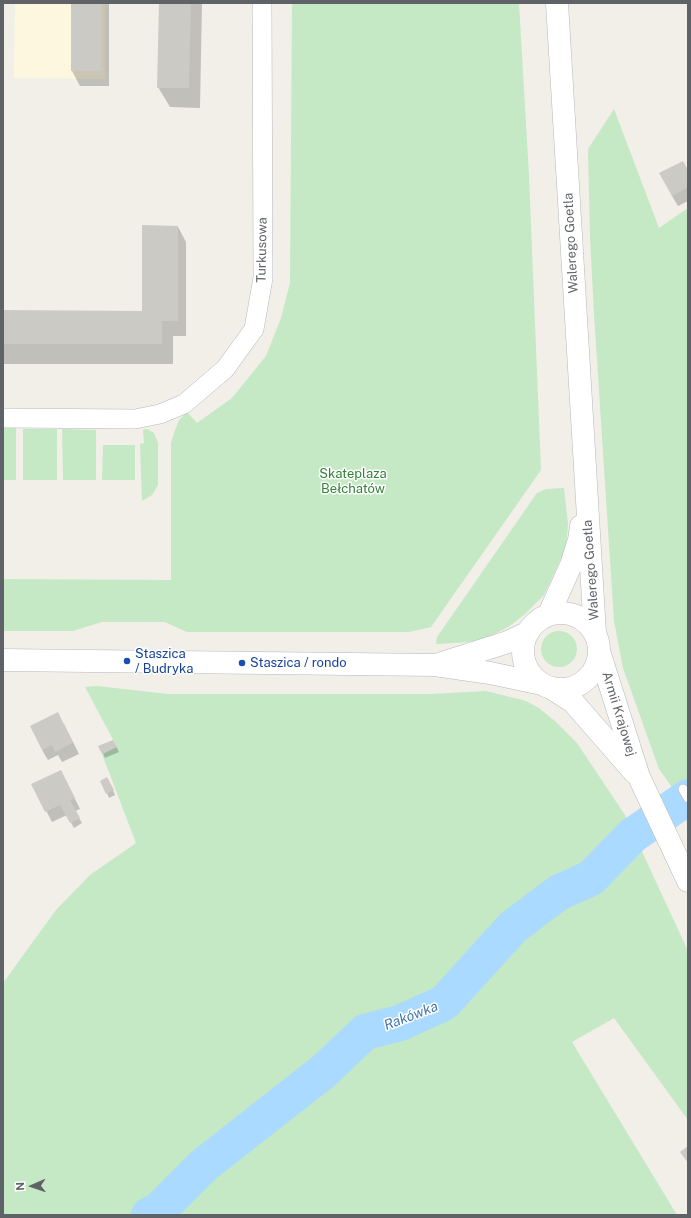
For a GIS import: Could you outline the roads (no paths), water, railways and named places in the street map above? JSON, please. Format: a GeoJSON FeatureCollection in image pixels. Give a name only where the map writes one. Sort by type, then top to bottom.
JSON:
{"type":"FeatureCollection","features":[{"type":"Feature","properties":{"kind":"street","name":"Turkusowa"},"geometry":{"type":"LineString","coordinates":[[3,418],[135,419],[160,414],[184,404],[225,369],[254,329],[263,278],[262,3]]}},
{"type":"Feature","properties":{"kind":"street","name":"Walerego Goetla"},"geometry":{"type":"LineString","coordinates":[[557,3],[585,483],[597,642]]}},
{"type":"Feature","properties":{"kind":"street","name":"Walerego Goetla"},"geometry":{"type":"LineString","coordinates":[[549,614],[571,565],[579,540],[585,483]]}},
{"type":"Feature","properties":{"kind":"street"},"geometry":{"type":"LineString","coordinates":[[3,660],[435,665],[490,673],[546,686],[571,688],[588,678],[598,661],[597,642],[582,619],[572,614],[560,612],[549,614],[533,625],[527,632],[508,642],[435,665]]}},
{"type":"Feature","properties":{"kind":"street"},"geometry":{"type":"LineString","coordinates":[[527,632],[523,650],[526,667],[532,677],[546,686]]}},
{"type":"Feature","properties":{"kind":"street","name":"Armii Krajowej"},"geometry":{"type":"LineString","coordinates":[[597,642],[638,777],[688,881]]}},
{"type":"Feature","properties":{"kind":"street","name":"Armii Krajowej"},"geometry":{"type":"LineString","coordinates":[[546,686],[572,702],[638,777]]}},
{"type":"Feature","properties":{"kind":"lane"},"geometry":{"type":"LineString","coordinates":[[683,789],[688,798]]}},
{"type":"Feature","properties":{"kind":"waterway","name":"Rakówka"},"geometry":{"type":"LineString","coordinates":[[149,1215],[159,1210],[204,1165],[324,1071],[365,1032],[400,1023],[444,1003],[513,927],[558,893],[591,878],[633,835],[688,797]]}},
{"type":"Feature","properties":{"kind":"place","name":"Staszica / Budryka"},"geometry":{"type":"Point","coordinates":[127,661]}},
{"type":"Feature","properties":{"kind":"place","name":"Staszica / rondo"},"geometry":{"type":"Point","coordinates":[242,663]}},
{"type":"Feature","properties":{"kind":"park label","name":"Skateplaza Bełchatów"},"geometry":{"type":"Point","coordinates":[353,482]}}]}
